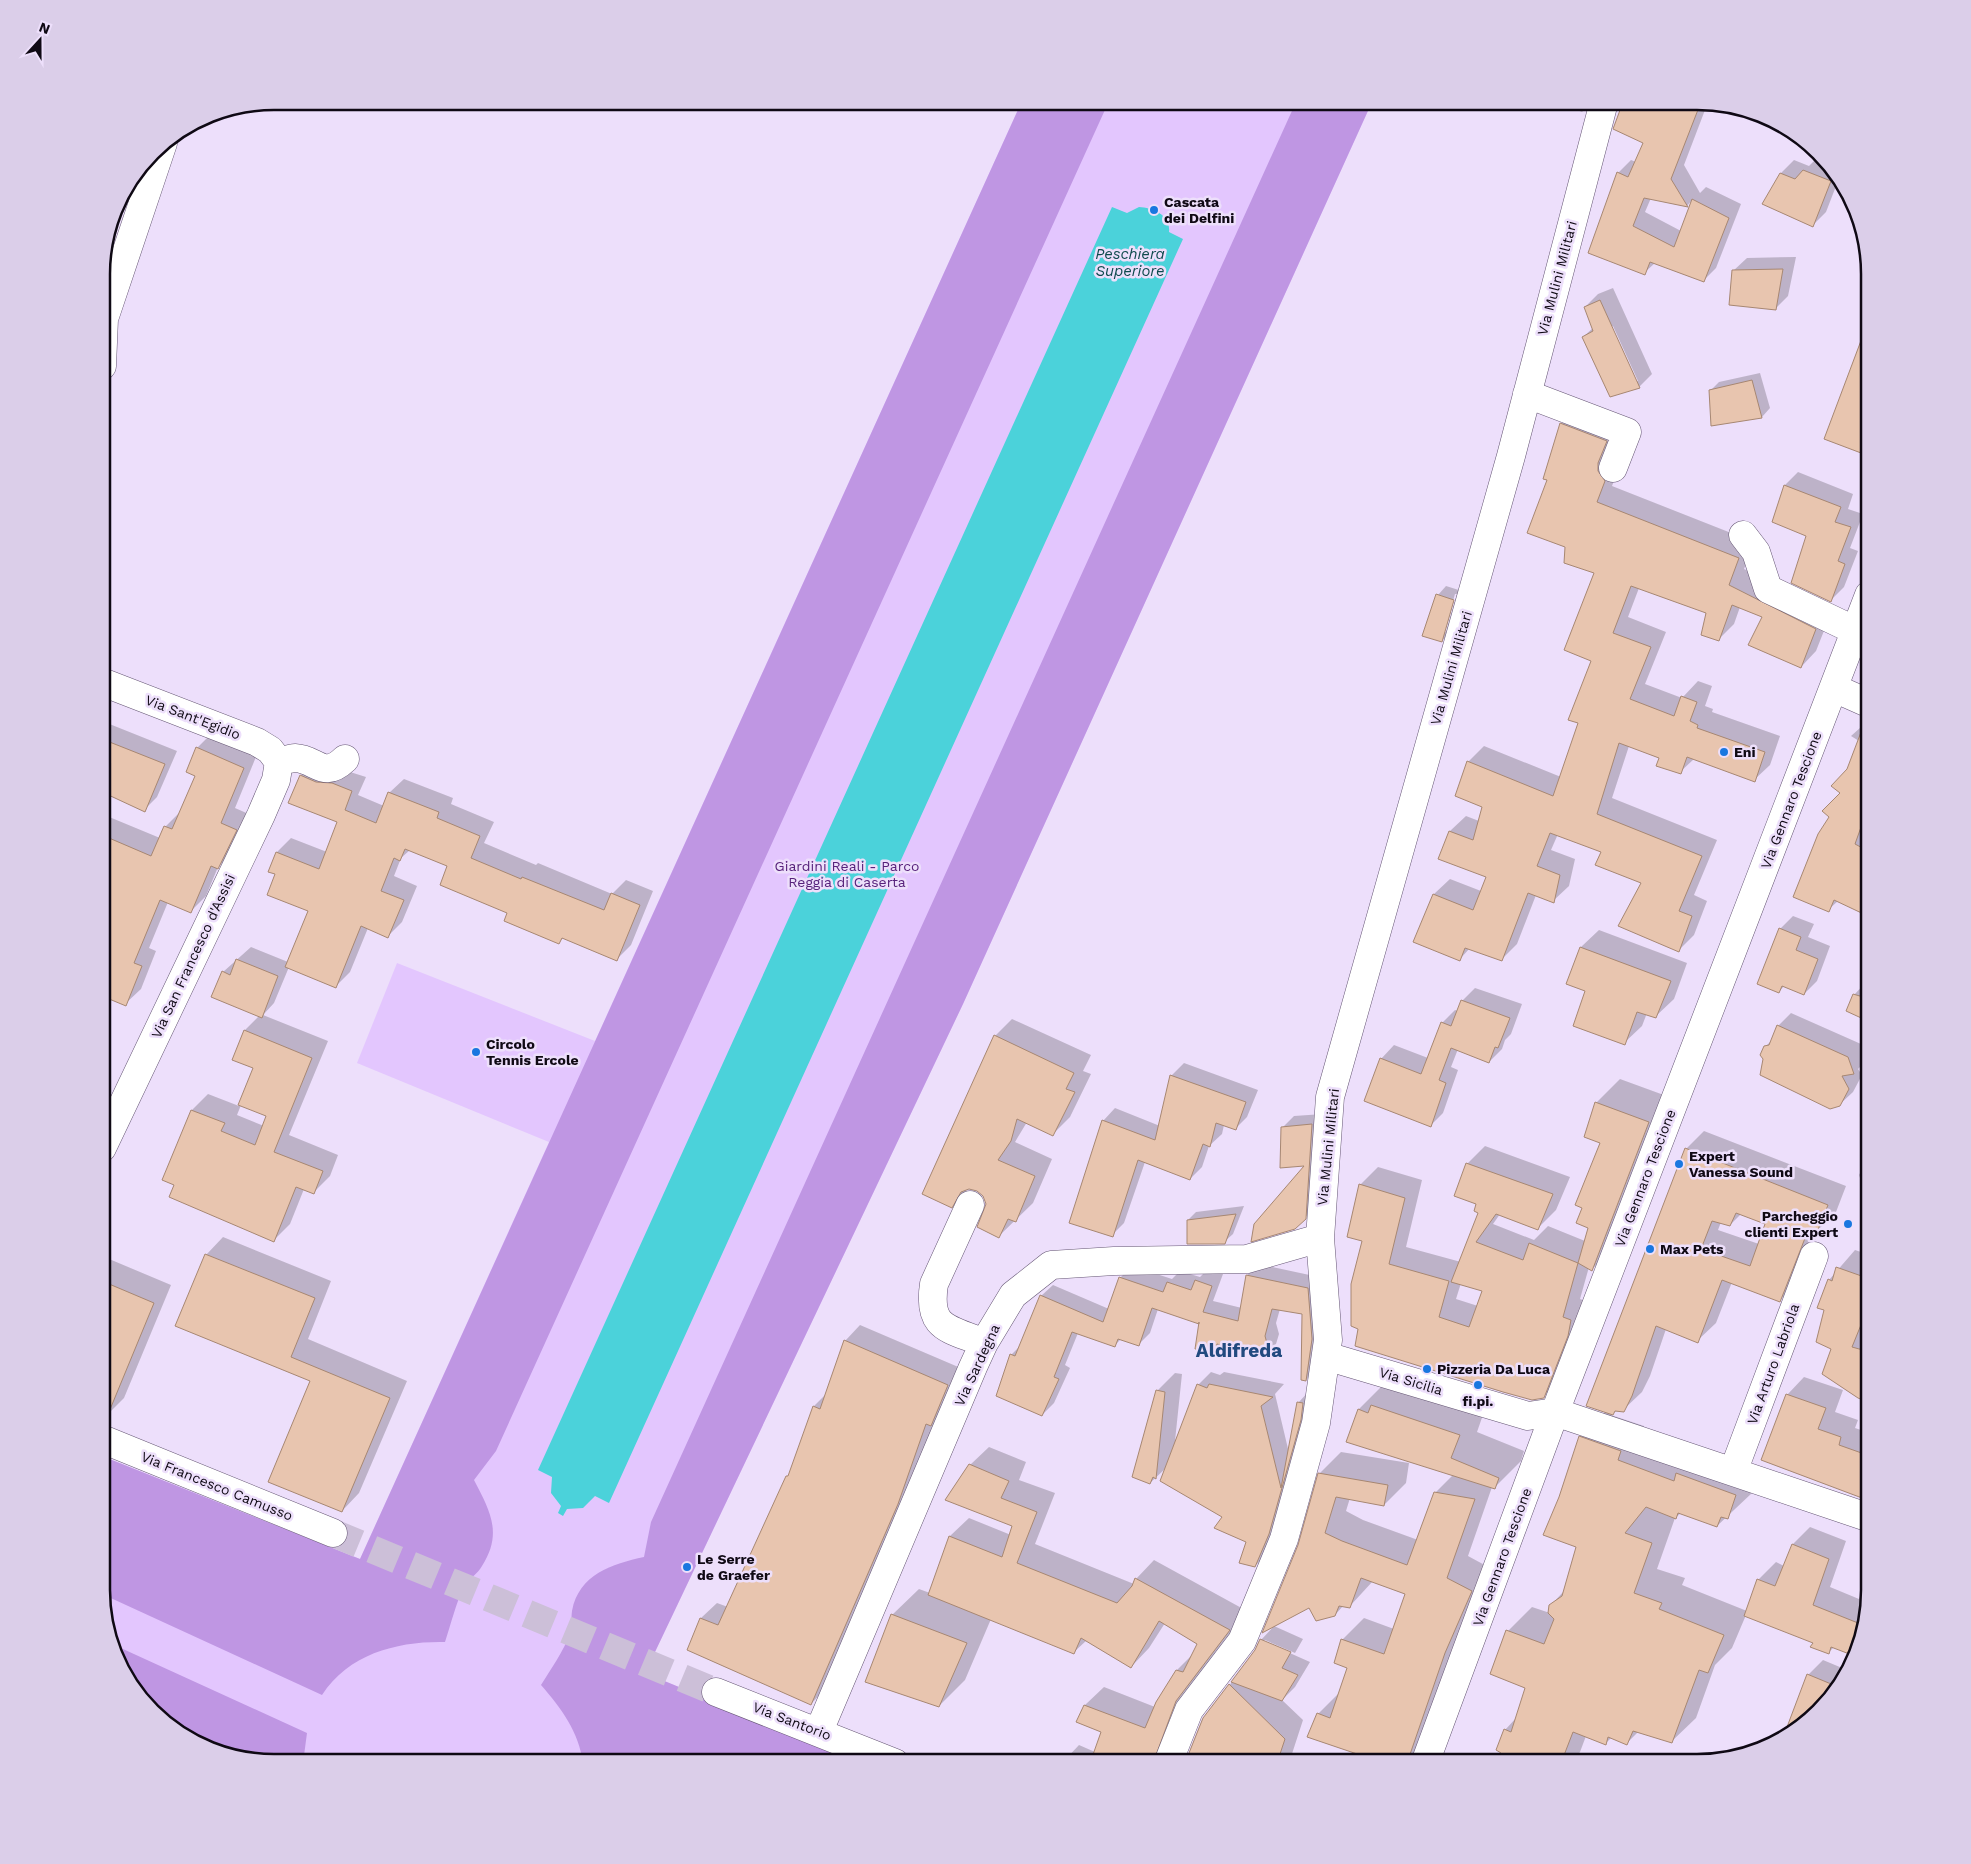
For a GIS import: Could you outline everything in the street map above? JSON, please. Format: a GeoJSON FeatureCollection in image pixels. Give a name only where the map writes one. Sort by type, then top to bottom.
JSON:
{"type":"FeatureCollection","features":[{"type":"Feature","properties":{"kind":"street","name":"Via Mulini Militari"},"geometry":{"type":"LineString","coordinates":[[1172,1754],[1189,1710],[1242,1641],[1284,1539],[1316,1423],[1328,1340],[1320,1238],[1330,1097],[1528,394],[1602,110]]}},
{"type":"Feature","properties":{"kind":"street"},"geometry":{"type":"LineString","coordinates":[[110,301],[157,160]]}},
{"type":"Feature","properties":{"kind":"street"},"geometry":{"type":"LineString","coordinates":[[1528,394],[1627,432],[1614,468]]}},
{"type":"Feature","properties":{"kind":"street"},"geometry":{"type":"LineString","coordinates":[[1743,535],[1756,552],[1768,588],[1861,628]]}},
{"type":"Feature","properties":{"kind":"street","name":"Via Gennaro Tescione"},"geometry":{"type":"LineString","coordinates":[[1428,1754],[1555,1412],[1834,688],[1861,628]]}},
{"type":"Feature","properties":{"kind":"street","name":"Via Sant'Egidio"},"geometry":{"type":"LineString","coordinates":[[110,685],[257,742],[270,750],[279,762]]}},
{"type":"Feature","properties":{"kind":"street"},"geometry":{"type":"LineString","coordinates":[[1834,688],[1861,700]]}},
{"type":"Feature","properties":{"kind":"street"},"geometry":{"type":"LineString","coordinates":[[279,762],[295,758],[327,769],[336,767],[345,759]]}},
{"type":"Feature","properties":{"kind":"street","name":"Via San Francesco d'Assisi"},"geometry":{"type":"LineString","coordinates":[[110,1131],[261,815],[276,780],[279,762]]}},
{"type":"Feature","properties":{"kind":"street"},"geometry":{"type":"LineString","coordinates":[[970,1205],[934,1284],[932,1297],[934,1316],[941,1324],[984,1343]]}},
{"type":"Feature","properties":{"kind":"street","name":"Via Sardegna"},"geometry":{"type":"LineString","coordinates":[[819,1731],[984,1343],[1013,1295],[1051,1266],[1114,1260],[1247,1259],[1320,1238]]}},
{"type":"Feature","properties":{"kind":"street","name":"Via Arturo Labriola"},"geometry":{"type":"LineString","coordinates":[[1733,1472],[1814,1256]]}},
{"type":"Feature","properties":{"kind":"street","name":"Via Sicilia"},"geometry":{"type":"LineString","coordinates":[[1326,1356],[1528,1416],[1555,1412]]}},
{"type":"Feature","properties":{"kind":"street"},"geometry":{"type":"LineString","coordinates":[[1555,1412],[1861,1515]]}},
{"type":"Feature","properties":{"kind":"street","name":"Via Francesco Camusso"},"geometry":{"type":"LineString","coordinates":[[110,1442],[333,1533]]}},
{"type":"Feature","properties":{"kind":"street","name":"Via Santorio"},"geometry":{"type":"LineString","coordinates":[[716,1692],[874,1754]]}},
{"type":"Feature","properties":{"kind":"green space","name":"Giardini Reali - Parco Reggia di Caserta"},"geometry":{"type":"Polygon","coordinates":[[[1018,110],[1368,110],[963,1004],[645,1673],[842,1754],[274,1754],[253,1753],[222,1745],[202,1737],[183,1726],[158,1706],[138,1681],[127,1662],[116,1632],[110,1600],[110,1459],[360,1559],[549,1142],[357,1063],[397,963],[595,1041],[1018,110]]]}},
{"type":"Feature","properties":{"kind":"shaded area"},"geometry":{"type":"Polygon","coordinates":[[[1018,110],[1105,110],[496,1451],[474,1480],[492,1522],[492,1543],[480,1569],[464,1586],[445,1642],[410,1644],[376,1652],[346,1669],[322,1695],[110,1598],[110,1459],[360,1559],[1018,110]]]}},
{"type":"Feature","properties":{"kind":"shaded area"},"geometry":{"type":"Polygon","coordinates":[[[1292,110],[1368,110],[963,1004],[645,1673],[842,1754],[581,1754],[578,1741],[568,1721],[541,1685],[570,1634],[572,1611],[576,1598],[582,1588],[589,1580],[609,1567],[644,1557],[651,1522],[1292,110]]]}},
{"type":"Feature","properties":{"kind":"shaded area"},"geometry":{"type":"Polygon","coordinates":[[[121,1648],[307,1733],[304,1754],[253,1753],[222,1745],[202,1737],[174,1720],[158,1706],[138,1681],[121,1648]]]}},
{"type":"Feature","properties":{"kind":"water","name":"Peschiera Superiore"},"geometry":{"type":"Polygon","coordinates":[[[1112,207],[1127,213],[1139,207],[1155,211],[1167,221],[1169,232],[1183,239],[609,1503],[595,1496],[583,1508],[567,1509],[563,1516],[558,1513],[561,1506],[551,1493],[552,1477],[538,1470],[1112,207]]]}},
{"type":"Feature","properties":{"kind":"building"},"geometry":{"type":"Polygon","coordinates":[[[1620,110],[1698,110],[1671,179],[1688,207],[1644,198],[1633,226],[1674,247],[1692,199],[1729,218],[1704,282],[1650,262],[1645,275],[1588,253],[1617,172],[1628,177],[1643,143],[1613,129],[1620,110]]]}},
{"type":"Feature","properties":{"kind":"building"},"geometry":{"type":"Polygon","coordinates":[[[1803,170],[1831,181],[1813,227],[1762,204],[1780,173],[1795,179],[1803,170]]]}},
{"type":"Feature","properties":{"kind":"building"},"geometry":{"type":"Polygon","coordinates":[[[1783,269],[1776,310],[1729,305],[1732,270],[1783,269]]]}},
{"type":"Feature","properties":{"kind":"building"},"geometry":{"type":"Polygon","coordinates":[[[1600,300],[1640,388],[1610,397],[1582,337],[1593,331],[1584,307],[1600,300]]]}},
{"type":"Feature","properties":{"kind":"building"},"geometry":{"type":"Polygon","coordinates":[[[1861,341],[1861,453],[1824,439],[1861,341]]]}},
{"type":"Feature","properties":{"kind":"building"},"geometry":{"type":"Polygon","coordinates":[[[1752,380],[1762,418],[1711,426],[1709,390],[1752,380]]]}},
{"type":"Feature","properties":{"kind":"building"},"geometry":{"type":"Polygon","coordinates":[[[1560,423],[1607,441],[1598,463],[1598,471],[1605,481],[1597,502],[1739,558],[1729,585],[1816,629],[1801,668],[1748,645],[1762,617],[1732,605],[1719,641],[1701,635],[1706,613],[1631,586],[1613,633],[1651,647],[1630,699],[1674,716],[1681,696],[1697,702],[1690,721],[1698,725],[1697,728],[1765,752],[1755,782],[1687,757],[1681,774],[1656,766],[1659,758],[1619,743],[1597,814],[1702,856],[1679,911],[1692,916],[1679,952],[1618,926],[1641,883],[1595,865],[1601,852],[1550,833],[1537,866],[1560,875],[1554,903],[1528,893],[1502,961],[1465,948],[1460,961],[1413,942],[1433,894],[1473,910],[1486,877],[1438,859],[1449,831],[1473,840],[1482,807],[1455,796],[1467,761],[1553,796],[1578,723],[1568,720],[1591,661],[1564,650],[1594,573],[1564,563],[1565,547],[1527,533],[1547,480],[1543,479],[1560,423]]]}},
{"type":"Feature","properties":{"kind":"building"},"geometry":{"type":"Polygon","coordinates":[[[1784,485],[1841,507],[1835,522],[1851,527],[1838,561],[1845,564],[1831,602],[1791,583],[1806,536],[1772,522],[1784,485]]]}},
{"type":"Feature","properties":{"kind":"building"},"geometry":{"type":"Polygon","coordinates":[[[1436,594],[1454,600],[1442,642],[1422,636],[1436,594]]]}},
{"type":"Feature","properties":{"kind":"building"},"geometry":{"type":"Polygon","coordinates":[[[1861,732],[1861,827],[1855,844],[1861,847],[1861,913],[1834,900],[1829,912],[1793,897],[1818,834],[1829,817],[1822,811],[1840,793],[1831,786],[1847,769],[1861,732]]]}},
{"type":"Feature","properties":{"kind":"building"},"geometry":{"type":"Polygon","coordinates":[[[110,742],[165,764],[145,812],[110,796],[110,742]]]}},
{"type":"Feature","properties":{"kind":"building"},"geometry":{"type":"Polygon","coordinates":[[[196,747],[244,768],[221,823],[237,830],[218,869],[211,866],[191,913],[160,900],[134,963],[142,966],[126,1006],[110,999],[110,838],[151,856],[164,826],[172,829],[195,776],[186,772],[196,747]]]}},
{"type":"Feature","properties":{"kind":"building"},"geometry":{"type":"Polygon","coordinates":[[[300,775],[316,782],[332,783],[352,791],[345,810],[376,823],[388,792],[439,812],[437,818],[480,836],[471,858],[521,879],[522,877],[604,910],[611,893],[640,905],[617,961],[562,938],[559,944],[504,921],[507,913],[440,885],[447,866],[405,849],[400,861],[394,858],[381,891],[404,900],[388,938],[361,926],[336,988],[285,967],[308,911],[267,895],[275,874],[268,872],[276,852],[319,869],[337,822],[288,803],[300,775]]]}},
{"type":"Feature","properties":{"kind":"building"},"geometry":{"type":"Polygon","coordinates":[[[1779,928],[1801,937],[1796,950],[1818,959],[1804,995],[1782,986],[1779,993],[1757,984],[1779,928]]]}},
{"type":"Feature","properties":{"kind":"building"},"geometry":{"type":"Polygon","coordinates":[[[1580,947],[1671,981],[1656,1018],[1637,1012],[1625,1045],[1573,1026],[1585,991],[1566,984],[1580,947]]]}},
{"type":"Feature","properties":{"kind":"building"},"geometry":{"type":"Polygon","coordinates":[[[236,959],[278,976],[262,1018],[211,997],[222,971],[230,975],[236,959]]]}},
{"type":"Feature","properties":{"kind":"building"},"geometry":{"type":"Polygon","coordinates":[[[1853,994],[1861,996],[1861,1018],[1846,1011],[1853,994]]]}},
{"type":"Feature","properties":{"kind":"building"},"geometry":{"type":"Polygon","coordinates":[[[1461,1000],[1510,1018],[1498,1048],[1495,1047],[1489,1063],[1451,1048],[1439,1080],[1446,1083],[1431,1127],[1364,1101],[1380,1058],[1421,1074],[1441,1022],[1451,1026],[1461,1000]]]}},
{"type":"Feature","properties":{"kind":"building"},"geometry":{"type":"Polygon","coordinates":[[[1777,1025],[1848,1057],[1854,1074],[1842,1076],[1849,1089],[1840,1106],[1830,1109],[1760,1075],[1763,1059],[1760,1055],[1764,1046],[1769,1045],[1777,1025]]]}},
{"type":"Feature","properties":{"kind":"building"},"geometry":{"type":"Polygon","coordinates":[[[244,1030],[312,1058],[274,1152],[323,1171],[314,1194],[296,1187],[274,1242],[169,1197],[174,1185],[162,1180],[191,1110],[225,1123],[221,1131],[255,1145],[266,1116],[238,1105],[253,1068],[232,1060],[244,1030]]]}},
{"type":"Feature","properties":{"kind":"building"},"geometry":{"type":"Polygon","coordinates":[[[994,1035],[1074,1073],[1066,1089],[1075,1092],[1053,1136],[1017,1119],[1011,1141],[998,1160],[1035,1176],[1016,1222],[1008,1219],[999,1238],[977,1227],[986,1204],[983,1196],[977,1191],[969,1189],[961,1192],[952,1208],[922,1194],[994,1035]]]}},
{"type":"Feature","properties":{"kind":"building"},"geometry":{"type":"Polygon","coordinates":[[[1170,1075],[1246,1102],[1236,1130],[1216,1123],[1210,1147],[1203,1144],[1190,1180],[1138,1160],[1113,1237],[1069,1223],[1102,1120],[1155,1140],[1170,1075]]]}},
{"type":"Feature","properties":{"kind":"building"},"geometry":{"type":"Polygon","coordinates":[[[1595,1102],[1649,1122],[1592,1271],[1578,1263],[1588,1228],[1576,1223],[1582,1208],[1575,1205],[1600,1143],[1584,1137],[1595,1102]]]}},
{"type":"Feature","properties":{"kind":"building"},"geometry":{"type":"Polygon","coordinates":[[[1312,1124],[1306,1219],[1295,1229],[1251,1242],[1254,1224],[1304,1166],[1280,1168],[1281,1127],[1312,1124]]]}},
{"type":"Feature","properties":{"kind":"building"},"geometry":{"type":"Polygon","coordinates":[[[1685,1148],[1828,1205],[1817,1232],[1809,1228],[1780,1302],[1722,1280],[1698,1343],[1656,1326],[1632,1396],[1624,1412],[1615,1411],[1613,1415],[1586,1406],[1685,1148]],[[1736,1213],[1730,1226],[1712,1221],[1701,1249],[1750,1266],[1765,1224],[1736,1213]]]}},
{"type":"Feature","properties":{"kind":"building"},"geometry":{"type":"Polygon","coordinates":[[[1466,1163],[1553,1194],[1538,1230],[1496,1214],[1476,1242],[1523,1260],[1529,1243],[1578,1263],[1563,1317],[1571,1320],[1568,1336],[1544,1398],[1532,1400],[1355,1346],[1358,1329],[1351,1326],[1351,1284],[1362,1241],[1347,1237],[1359,1184],[1405,1198],[1389,1264],[1449,1281],[1439,1317],[1469,1327],[1482,1291],[1451,1282],[1478,1213],[1474,1211],[1476,1204],[1454,1196],[1466,1163]]]}},
{"type":"Feature","properties":{"kind":"building"},"geometry":{"type":"Polygon","coordinates":[[[1236,1214],[1225,1244],[1187,1244],[1187,1220],[1236,1214]]]}},
{"type":"Feature","properties":{"kind":"building"},"geometry":{"type":"Polygon","coordinates":[[[205,1254],[315,1298],[291,1357],[390,1398],[342,1512],[268,1482],[310,1381],[175,1326],[205,1254]]]}},
{"type":"Feature","properties":{"kind":"building"},"geometry":{"type":"Polygon","coordinates":[[[1836,1267],[1861,1276],[1861,1325],[1852,1347],[1861,1350],[1861,1399],[1822,1374],[1831,1349],[1816,1342],[1824,1310],[1817,1308],[1828,1279],[1832,1281],[1836,1267]]]}},
{"type":"Feature","properties":{"kind":"building"},"geometry":{"type":"Polygon","coordinates":[[[1246,1275],[1308,1288],[1312,1339],[1306,1381],[1301,1380],[1302,1314],[1272,1309],[1265,1336],[1268,1347],[1265,1357],[1217,1344],[1215,1355],[1195,1349],[1199,1324],[1152,1308],[1139,1346],[1118,1339],[1115,1347],[1072,1332],[1054,1377],[1059,1379],[1042,1416],[996,1396],[1010,1354],[1015,1356],[1040,1295],[1103,1322],[1119,1277],[1163,1292],[1167,1282],[1191,1290],[1195,1280],[1212,1286],[1203,1312],[1238,1321],[1246,1275]]]}},
{"type":"Feature","properties":{"kind":"building"},"geometry":{"type":"Polygon","coordinates":[[[110,1284],[154,1303],[110,1409],[110,1284]]]}},
{"type":"Feature","properties":{"kind":"building"},"geometry":{"type":"Polygon","coordinates":[[[844,1340],[948,1385],[931,1426],[926,1424],[898,1504],[811,1705],[687,1650],[700,1618],[718,1625],[786,1476],[788,1476],[813,1406],[820,1409],[844,1340]]]}},
{"type":"Feature","properties":{"kind":"building"},"geometry":{"type":"Polygon","coordinates":[[[1197,1384],[1207,1388],[1209,1384],[1273,1397],[1261,1406],[1281,1488],[1297,1402],[1303,1403],[1301,1420],[1269,1534],[1255,1567],[1239,1563],[1246,1542],[1214,1528],[1222,1517],[1160,1481],[1197,1384]]]}},
{"type":"Feature","properties":{"kind":"building"},"geometry":{"type":"Polygon","coordinates":[[[1156,1390],[1165,1392],[1156,1479],[1153,1477],[1150,1484],[1132,1477],[1156,1390]]]}},
{"type":"Feature","properties":{"kind":"building"},"geometry":{"type":"Polygon","coordinates":[[[1786,1394],[1826,1408],[1818,1429],[1841,1437],[1839,1445],[1861,1453],[1861,1498],[1761,1460],[1786,1394]]]}},
{"type":"Feature","properties":{"kind":"building"},"geometry":{"type":"Polygon","coordinates":[[[1371,1405],[1460,1435],[1451,1458],[1499,1478],[1495,1489],[1346,1442],[1358,1409],[1368,1413],[1371,1405]]]}},
{"type":"Feature","properties":{"kind":"building"},"geometry":{"type":"Polygon","coordinates":[[[1579,1436],[1621,1451],[1618,1460],[1674,1481],[1676,1473],[1736,1495],[1728,1519],[1721,1517],[1717,1527],[1678,1513],[1676,1519],[1646,1507],[1625,1533],[1652,1543],[1634,1593],[1662,1603],[1659,1609],[1724,1635],[1708,1673],[1699,1670],[1672,1743],[1633,1731],[1627,1745],[1608,1737],[1606,1745],[1573,1732],[1564,1754],[1501,1754],[1496,1750],[1504,1729],[1511,1732],[1525,1688],[1490,1674],[1506,1630],[1544,1644],[1554,1619],[1548,1613],[1549,1605],[1562,1596],[1576,1547],[1543,1535],[1559,1497],[1579,1436]]]}},
{"type":"Feature","properties":{"kind":"building"},"geometry":{"type":"Polygon","coordinates":[[[969,1464],[1009,1481],[1001,1498],[1037,1512],[1017,1563],[1117,1603],[1132,1586],[1135,1578],[1230,1630],[1176,1701],[1156,1754],[1093,1754],[1101,1732],[1076,1722],[1084,1705],[1145,1728],[1156,1702],[1176,1670],[1183,1672],[1197,1644],[1159,1621],[1131,1668],[1081,1638],[1074,1654],[928,1595],[949,1536],[1002,1557],[1012,1526],[945,1500],[969,1464]]]}},
{"type":"Feature","properties":{"kind":"building"},"geometry":{"type":"Polygon","coordinates":[[[1318,1473],[1388,1485],[1384,1506],[1336,1497],[1325,1533],[1407,1565],[1434,1492],[1475,1499],[1447,1578],[1472,1591],[1445,1653],[1410,1754],[1357,1754],[1307,1737],[1317,1713],[1330,1718],[1347,1668],[1334,1663],[1341,1639],[1384,1654],[1405,1594],[1361,1578],[1350,1608],[1339,1606],[1335,1616],[1316,1621],[1309,1608],[1262,1633],[1298,1545],[1318,1473]]]}},
{"type":"Feature","properties":{"kind":"building"},"geometry":{"type":"Polygon","coordinates":[[[1792,1544],[1829,1559],[1813,1605],[1858,1623],[1848,1653],[1831,1647],[1829,1654],[1810,1647],[1813,1643],[1744,1616],[1757,1579],[1775,1586],[1792,1544]]]}},
{"type":"Feature","properties":{"kind":"building"},"geometry":{"type":"Polygon","coordinates":[[[891,1614],[967,1643],[939,1707],[865,1682],[891,1614]]]}},
{"type":"Feature","properties":{"kind":"building"},"geometry":{"type":"Polygon","coordinates":[[[1260,1639],[1291,1652],[1282,1668],[1298,1675],[1282,1701],[1231,1682],[1255,1650],[1260,1639]]]}},
{"type":"Feature","properties":{"kind":"building"},"geometry":{"type":"Polygon","coordinates":[[[1807,1674],[1831,1684],[1813,1706],[1787,1726],[1807,1674]]]}},
{"type":"Feature","properties":{"kind":"building"},"geometry":{"type":"Polygon","coordinates":[[[1229,1684],[1285,1739],[1280,1754],[1189,1754],[1203,1718],[1229,1684]]]}},
{"type":"Feature","properties":{"kind":"tunnel"},"geometry":{"type":"LineString","coordinates":[[333,1533],[716,1692]]}},
{"type":"Feature","properties":{"kind":"place","name":"Cascata dei Delfini"},"geometry":{"type":"Point","coordinates":[1154,210]}},
{"type":"Feature","properties":{"kind":"place","name":"Eni"},"geometry":{"type":"Point","coordinates":[1724,752]}},
{"type":"Feature","properties":{"kind":"place","name":"Circolo Tennis Ercole"},"geometry":{"type":"Point","coordinates":[476,1052]}},
{"type":"Feature","properties":{"kind":"place","name":"Expert Vanessa Sound"},"geometry":{"type":"Point","coordinates":[1679,1164]}},
{"type":"Feature","properties":{"kind":"place","name":"Parcheggio clienti Expert"},"geometry":{"type":"Point","coordinates":[1848,1224]}},
{"type":"Feature","properties":{"kind":"place","name":"Max Pets"},"geometry":{"type":"Point","coordinates":[1650,1249]}},
{"type":"Feature","properties":{"kind":"place","name":"Pizzeria Da Luca"},"geometry":{"type":"Point","coordinates":[1427,1369]}},
{"type":"Feature","properties":{"kind":"place","name":"fi.pi."},"geometry":{"type":"Point","coordinates":[1478,1385]}},
{"type":"Feature","properties":{"kind":"place","name":"Le Serre de Graefer"},"geometry":{"type":"Point","coordinates":[687,1567]}},
{"type":"Feature","properties":{"kind":"district","name":"Aldifreda"},"geometry":{"type":"Point","coordinates":[1239,1350]}}]}
